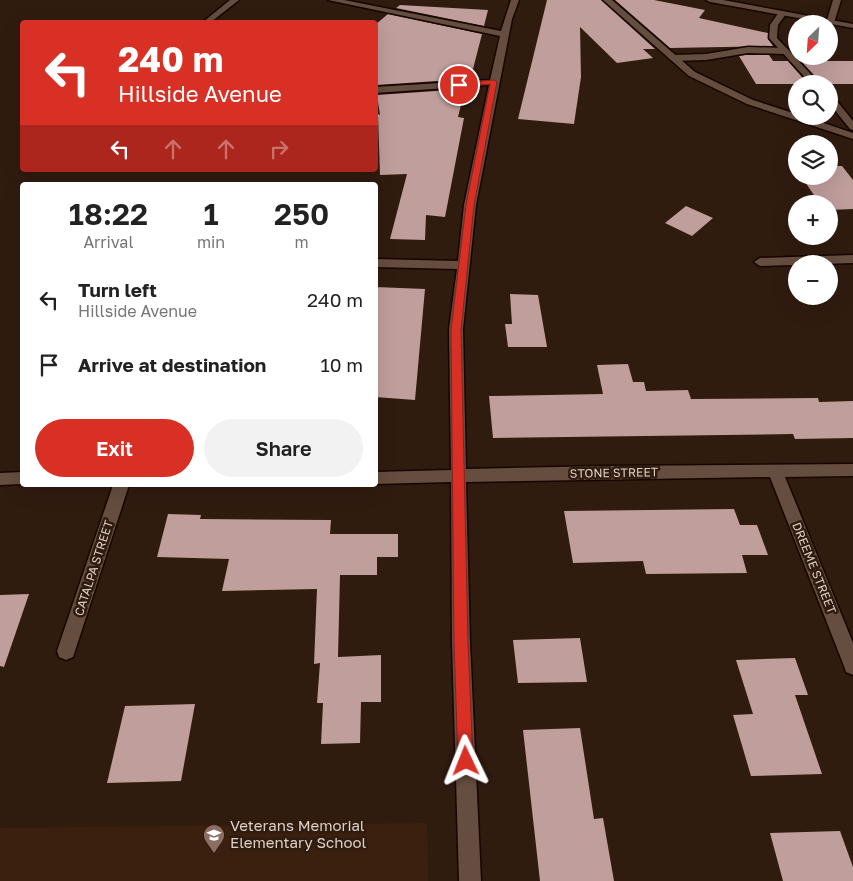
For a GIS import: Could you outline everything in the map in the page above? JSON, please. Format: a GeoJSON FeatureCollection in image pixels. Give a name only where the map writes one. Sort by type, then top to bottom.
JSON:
{"type":"FeatureCollection","features":[{"type":"Feature","properties":{"kind":"street"},"geometry":{"type":"LineString","coordinates":[[210,20],[235,0]]}},
{"type":"Feature","properties":{"kind":"street"},"geometry":{"type":"LineString","coordinates":[[332,0],[505,34]]}},
{"type":"Feature","properties":{"kind":"street"},"geometry":{"type":"LineString","coordinates":[[470,881],[461,642],[456,330],[470,205],[494,82],[515,0]]}},
{"type":"Feature","properties":{"kind":"street"},"geometry":{"type":"LineString","coordinates":[[607,0],[692,74],[750,102],[853,136]]}},
{"type":"Feature","properties":{"kind":"street"},"geometry":{"type":"LineString","coordinates":[[710,0],[788,15]]}},
{"type":"Feature","properties":{"kind":"street"},"geometry":{"type":"LineString","coordinates":[[832,15],[837,0]]}},
{"type":"Feature","properties":{"kind":"street"},"geometry":{"type":"LineString","coordinates":[[782,14],[774,25],[773,38],[808,75]]}},
{"type":"Feature","properties":{"kind":"street"},"geometry":{"type":"LineString","coordinates":[[838,24],[853,26]]}},
{"type":"Feature","properties":{"kind":"street"},"geometry":{"type":"LineString","coordinates":[[673,58],[706,57],[748,50],[786,51]]}},
{"type":"Feature","properties":{"kind":"street"},"geometry":{"type":"LineString","coordinates":[[378,90],[494,82]]}},
{"type":"Feature","properties":{"kind":"street"},"geometry":{"type":"LineString","coordinates":[[838,108],[853,127]]}},
{"type":"Feature","properties":{"kind":"street"},"geometry":{"type":"LineString","coordinates":[[760,262],[853,259]]}},
{"type":"Feature","properties":{"kind":"street"},"geometry":{"type":"LineString","coordinates":[[378,262],[463,265]]}},
{"type":"Feature","properties":{"kind":"street","name":"STONE STREET"},"geometry":{"type":"LineString","coordinates":[[378,478],[853,470]]}},
{"type":"Feature","properties":{"kind":"street","name":"DREEME STREET"},"geometry":{"type":"LineString","coordinates":[[775,471],[853,666]]}},
{"type":"Feature","properties":{"kind":"street"},"geometry":{"type":"LineString","coordinates":[[0,479],[20,478]]}},
{"type":"Feature","properties":{"kind":"street","name":"CATALPA STREET"},"geometry":{"type":"LineString","coordinates":[[66,651],[120,487]]}},
{"type":"Feature","properties":{"kind":"shaded area","name":"Veterans Memorial Elementary School"},"geometry":{"type":"Polygon","coordinates":[[[427,823],[428,881],[0,881],[0,828],[427,823]]]}},
{"type":"Feature","properties":{"kind":"building"},"geometry":{"type":"Polygon","coordinates":[[[547,0],[601,0],[655,49],[643,49],[653,58],[617,63],[580,27],[581,77],[574,124],[518,119],[547,0]]]}},
{"type":"Feature","properties":{"kind":"building"},"geometry":{"type":"Polygon","coordinates":[[[615,0],[654,0],[705,10],[699,18],[768,33],[768,39],[773,46],[670,48],[615,0]]]}},
{"type":"Feature","properties":{"kind":"building"},"geometry":{"type":"Polygon","coordinates":[[[400,5],[488,10],[484,26],[396,8],[400,5]]]}},
{"type":"Feature","properties":{"kind":"building"},"geometry":{"type":"Polygon","coordinates":[[[388,14],[482,34],[473,69],[470,69],[468,79],[378,85],[378,22],[388,14]]]}},
{"type":"Feature","properties":{"kind":"building"},"geometry":{"type":"Polygon","coordinates":[[[769,55],[773,61],[788,61],[788,65],[791,65],[800,75],[788,75],[788,84],[756,84],[739,56],[769,55]]]}},
{"type":"Feature","properties":{"kind":"building"},"geometry":{"type":"Polygon","coordinates":[[[838,61],[853,61],[853,84],[838,84],[838,75],[814,75],[805,65],[838,65],[838,61]]]}},
{"type":"Feature","properties":{"kind":"building"},"geometry":{"type":"Polygon","coordinates":[[[465,89],[458,117],[464,118],[445,217],[426,215],[425,240],[390,239],[407,174],[380,175],[378,95],[465,89]]]}},
{"type":"Feature","properties":{"kind":"building"},"geometry":{"type":"Polygon","coordinates":[[[838,166],[842,166],[853,180],[853,209],[838,210],[838,195],[814,195],[807,185],[838,185],[838,166]]]}},
{"type":"Feature","properties":{"kind":"building"},"geometry":{"type":"Polygon","coordinates":[[[686,206],[713,218],[692,236],[665,223],[686,206]]]}},
{"type":"Feature","properties":{"kind":"building"},"geometry":{"type":"Polygon","coordinates":[[[378,287],[425,289],[415,400],[378,397],[378,287]]]}},
{"type":"Feature","properties":{"kind":"building"},"geometry":{"type":"Polygon","coordinates":[[[510,294],[538,295],[547,347],[508,347],[505,324],[512,324],[510,294]]]}},
{"type":"Feature","properties":{"kind":"building"},"geometry":{"type":"Polygon","coordinates":[[[628,364],[633,382],[644,382],[646,391],[688,390],[691,399],[818,398],[819,402],[853,401],[853,438],[795,439],[793,434],[493,438],[489,396],[603,394],[597,365],[628,364]]]}},
{"type":"Feature","properties":{"kind":"building"},"geometry":{"type":"Polygon","coordinates":[[[734,509],[740,525],[757,525],[768,555],[742,555],[747,573],[646,574],[643,561],[573,563],[564,511],[734,509]]]}},
{"type":"Feature","properties":{"kind":"building"},"geometry":{"type":"Polygon","coordinates":[[[168,514],[201,515],[200,519],[331,520],[330,534],[398,534],[398,557],[377,557],[377,575],[340,575],[338,657],[381,655],[381,702],[361,702],[360,743],[321,744],[323,703],[317,703],[320,663],[314,664],[317,589],[222,591],[229,559],[157,557],[168,514]]]}},
{"type":"Feature","properties":{"kind":"building"},"geometry":{"type":"Polygon","coordinates":[[[29,594],[4,667],[0,666],[0,595],[29,594]]]}},
{"type":"Feature","properties":{"kind":"building"},"geometry":{"type":"Polygon","coordinates":[[[580,638],[587,682],[518,683],[513,640],[580,638]]]}},
{"type":"Feature","properties":{"kind":"building"},"geometry":{"type":"Polygon","coordinates":[[[795,658],[808,695],[795,695],[822,774],[751,776],[733,715],[753,714],[736,660],[795,658]]]}},
{"type":"Feature","properties":{"kind":"building"},"geometry":{"type":"Polygon","coordinates":[[[195,704],[181,781],[107,783],[125,706],[195,704]]]}},
{"type":"Feature","properties":{"kind":"building"},"geometry":{"type":"Polygon","coordinates":[[[580,728],[594,819],[603,818],[614,881],[540,881],[523,730],[580,728]]]}},
{"type":"Feature","properties":{"kind":"building"},"geometry":{"type":"Polygon","coordinates":[[[840,831],[853,867],[853,881],[783,881],[770,833],[840,831]]]}},
{"type":"Feature","properties":{"kind":"place","name":"Veterans Memorial Elementary School"},"geometry":{"type":"Point","coordinates":[214,854]}},
{"type":"Feature","properties":{"kind":"route"},"geometry":{"type":"LineString","coordinates":[[459,85],[494,82],[470,205],[456,330],[461,642],[466,761]]}}]}
